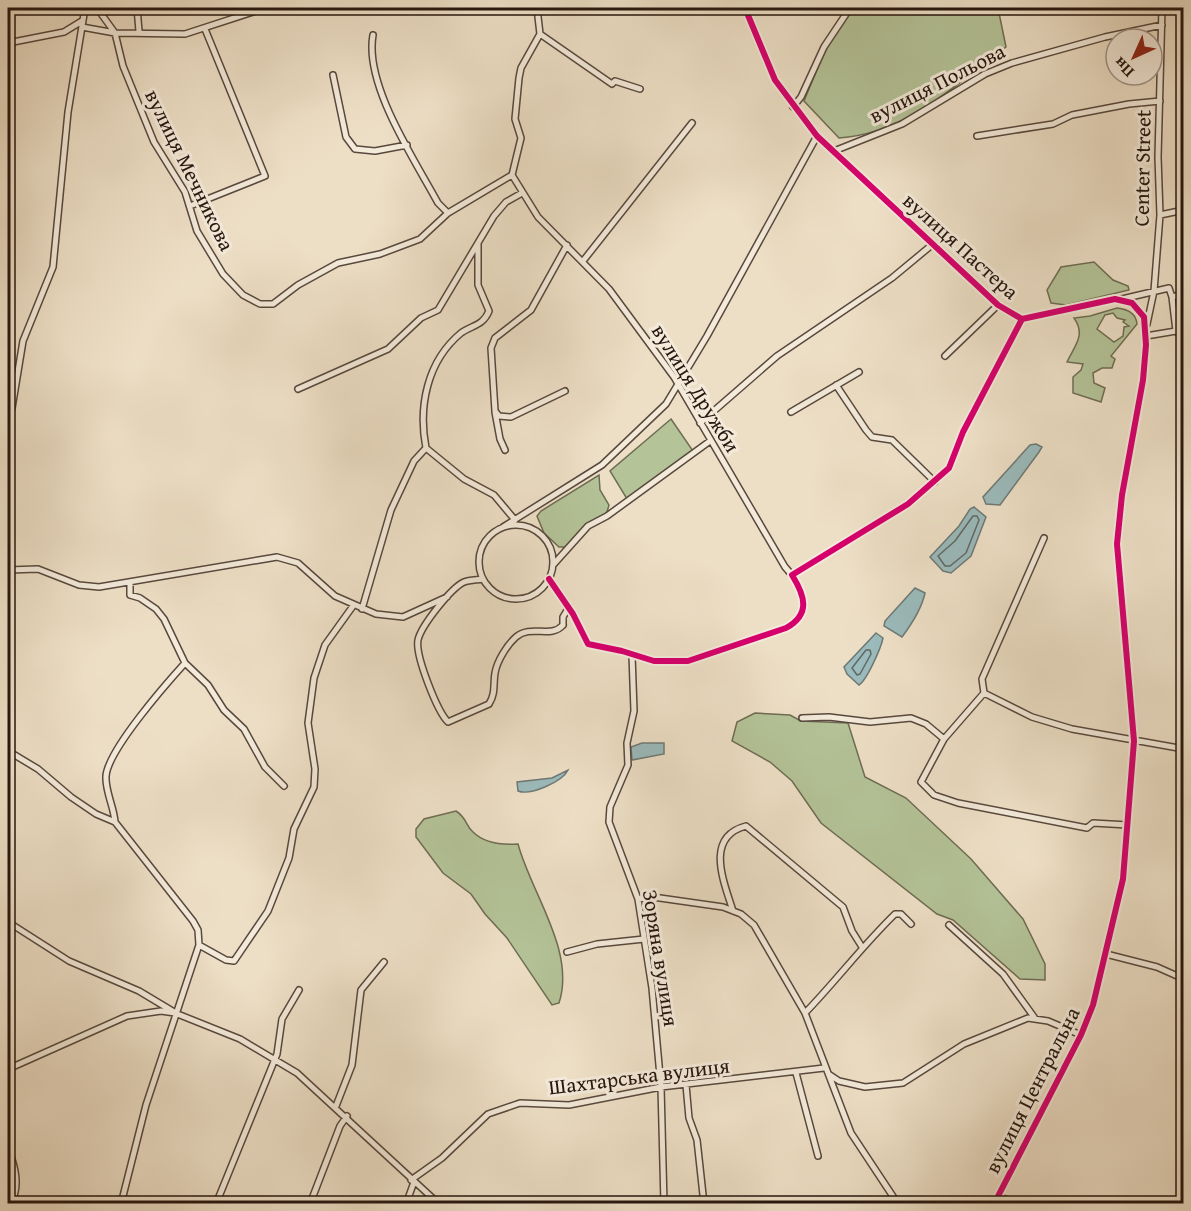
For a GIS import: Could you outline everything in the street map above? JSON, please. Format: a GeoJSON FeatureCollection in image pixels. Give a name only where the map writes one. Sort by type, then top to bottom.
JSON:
{"type":"FeatureCollection","features":[{"type":"Feature","properties":{"kind":"street"},"geometry":{"type":"LineString","coordinates":[[12,408],[23,341],[49,283],[53,267],[68,112],[85,8]]}},
{"type":"Feature","properties":{"kind":"street"},"geometry":{"type":"LineString","coordinates":[[97,8],[115,33]]}},
{"type":"Feature","properties":{"kind":"street"},"geometry":{"type":"LineString","coordinates":[[137,8],[140,32]]}},
{"type":"Feature","properties":{"kind":"street"},"geometry":{"type":"LineString","coordinates":[[8,43],[64,32],[82,24],[115,33],[185,34],[265,8]]}},
{"type":"Feature","properties":{"kind":"street"},"geometry":{"type":"LineString","coordinates":[[512,176],[521,138],[515,118],[519,78],[521,68],[540,34],[537,8]]}},
{"type":"Feature","properties":{"kind":"street","name":"вулиця Пастера"},"geometry":{"type":"LineString","coordinates":[[746,8],[767,65],[793,107],[817,136],[998,305],[1022,319],[1154,291]]}},
{"type":"Feature","properties":{"kind":"street"},"geometry":{"type":"LineString","coordinates":[[793,107],[801,98],[824,47],[850,8]]}},
{"type":"Feature","properties":{"kind":"street","name":"Center Street"},"geometry":{"type":"LineString","coordinates":[[1146,329],[1154,291],[1160,215],[1158,157],[1162,8]]}},
{"type":"Feature","properties":{"kind":"street","name":"вулиця Польова"},"geometry":{"type":"LineString","coordinates":[[834,151],[902,124],[935,106],[975,79],[1012,63],[1105,37],[1162,26]]}},
{"type":"Feature","properties":{"kind":"street"},"geometry":{"type":"LineString","coordinates":[[190,206],[265,176],[206,29]]}},
{"type":"Feature","properties":{"kind":"street","name":"вулиця Мечникова"},"geometry":{"type":"LineString","coordinates":[[115,33],[123,66],[154,142],[185,192],[196,231],[223,274],[253,302],[273,304],[298,285],[338,263],[380,254],[420,239],[448,213],[512,176]]}},
{"type":"Feature","properties":{"kind":"street"},"geometry":{"type":"LineString","coordinates":[[540,34],[612,84],[615,81],[640,89]]}},
{"type":"Feature","properties":{"kind":"street"},"geometry":{"type":"LineString","coordinates":[[374,35],[375,65],[386,106],[438,203],[448,213]]}},
{"type":"Feature","properties":{"kind":"street"},"geometry":{"type":"LineString","coordinates":[[333,75],[346,137],[355,149],[375,151],[407,145]]}},
{"type":"Feature","properties":{"kind":"street"},"geometry":{"type":"LineString","coordinates":[[977,136],[1053,124],[1072,115],[1117,106],[1160,101]]}},
{"type":"Feature","properties":{"kind":"street"},"geometry":{"type":"LineString","coordinates":[[583,261],[692,123]]}},
{"type":"Feature","properties":{"kind":"street"},"geometry":{"type":"LineString","coordinates":[[503,527],[521,525],[539,533],[550,548],[553,565],[549,579],[536,594],[515,600],[498,595],[483,579],[478,565],[481,548],[492,533],[602,465],[666,404],[678,387],[817,136]]}},
{"type":"Feature","properties":{"kind":"street","name":"вулиця Дружби"},"geometry":{"type":"LineString","coordinates":[[512,176],[538,217],[583,261],[642,331],[674,377],[803,594],[804,609],[800,618],[786,628],[688,662],[661,662],[632,655]]}},
{"type":"Feature","properties":{"kind":"street"},"geometry":{"type":"LineString","coordinates":[[298,389],[388,349],[421,318],[438,310],[499,209],[522,193]]}},
{"type":"Feature","properties":{"kind":"street"},"geometry":{"type":"LineString","coordinates":[[1160,215],[1183,210],[1184,202]]}},
{"type":"Feature","properties":{"kind":"street"},"geometry":{"type":"LineString","coordinates":[[478,244],[478,285],[489,311],[486,319],[458,335],[427,382],[423,432],[426,448],[464,479],[494,495],[515,520]]}},
{"type":"Feature","properties":{"kind":"street"},"geometry":{"type":"LineString","coordinates":[[700,423],[777,356],[892,278],[933,244]]}},
{"type":"Feature","properties":{"kind":"street"},"geometry":{"type":"LineString","coordinates":[[505,450],[500,439],[495,411],[492,343],[531,310],[567,245]]}},
{"type":"Feature","properties":{"kind":"street"},"geometry":{"type":"LineString","coordinates":[[1154,291],[1169,288],[1176,331],[1184,338]]}},
{"type":"Feature","properties":{"kind":"street"},"geometry":{"type":"LineString","coordinates":[[1172,297],[1184,294]]}},
{"type":"Feature","properties":{"kind":"street"},"geometry":{"type":"LineString","coordinates":[[1121,299],[1132,303],[1141,311],[1146,329],[1143,380],[1122,495],[1117,544],[1134,741]]}},
{"type":"Feature","properties":{"kind":"street"},"geometry":{"type":"LineString","coordinates":[[945,356],[998,305]]}},
{"type":"Feature","properties":{"kind":"street"},"geometry":{"type":"LineString","coordinates":[[792,575],[886,519],[935,482],[953,461],[963,432],[1022,319]]}},
{"type":"Feature","properties":{"kind":"street"},"geometry":{"type":"LineString","coordinates":[[1146,336],[1176,331]]}},
{"type":"Feature","properties":{"kind":"street"},"geometry":{"type":"LineString","coordinates":[[791,412],[859,372]]}},
{"type":"Feature","properties":{"kind":"street"},"geometry":{"type":"LineString","coordinates":[[836,385],[872,437],[892,440],[935,482]]}},
{"type":"Feature","properties":{"kind":"street"},"geometry":{"type":"LineString","coordinates":[[495,411],[499,416],[511,417],[565,391]]}},
{"type":"Feature","properties":{"kind":"street"},"geometry":{"type":"LineString","coordinates":[[553,565],[588,526],[607,516],[710,441]]}},
{"type":"Feature","properties":{"kind":"street"},"geometry":{"type":"LineString","coordinates":[[362,609],[391,510],[410,468],[426,448]]}},
{"type":"Feature","properties":{"kind":"street"},"geometry":{"type":"LineString","coordinates":[[1044,538],[982,679],[984,693],[944,739],[921,779],[923,786],[934,795],[977,807],[1087,828],[1093,823],[1128,825]]}},
{"type":"Feature","properties":{"kind":"street"},"geometry":{"type":"LineString","coordinates":[[8,570],[38,569],[89,587],[130,584],[277,557],[285,558],[307,569],[316,582],[353,606],[376,614],[402,617],[447,597]]}},
{"type":"Feature","properties":{"kind":"street"},"geometry":{"type":"LineString","coordinates":[[483,579],[463,582],[447,597],[421,631],[418,646],[423,672],[448,722],[489,704],[495,689],[495,672],[501,656],[516,637],[534,629],[551,632],[563,625],[571,627],[576,621]]}},
{"type":"Feature","properties":{"kind":"street"},"geometry":{"type":"LineString","coordinates":[[549,579],[588,644],[632,655]]}},
{"type":"Feature","properties":{"kind":"street"},"geometry":{"type":"LineString","coordinates":[[130,584],[130,595],[148,602],[164,619],[185,663],[208,685],[224,710],[244,729],[265,767],[284,786]]}},
{"type":"Feature","properties":{"kind":"street"},"geometry":{"type":"LineString","coordinates":[[199,945],[226,960],[234,961],[268,910],[289,858],[294,829],[314,787],[315,770],[308,723],[314,678],[325,645],[353,606]]}},
{"type":"Feature","properties":{"kind":"street"},"geometry":{"type":"LineString","coordinates":[[563,625],[563,617],[569,611]]}},
{"type":"Feature","properties":{"kind":"street","name":"Зоряна вулиця"},"geometry":{"type":"LineString","coordinates":[[632,655],[634,711],[627,743],[628,765],[610,807],[609,822],[638,899],[652,988],[661,1087],[664,1203]]}},
{"type":"Feature","properties":{"kind":"street"},"geometry":{"type":"LineString","coordinates":[[114,822],[106,774],[115,752],[185,663]]}},
{"type":"Feature","properties":{"kind":"street"},"geometry":{"type":"LineString","coordinates":[[984,693],[1032,717],[1072,729],[1184,749]]}},
{"type":"Feature","properties":{"kind":"street"},"geometry":{"type":"LineString","coordinates":[[802,718],[849,718],[870,722],[911,718],[926,724],[944,739]]}},
{"type":"Feature","properties":{"kind":"street","name":"вулиця Центральна"},"geometry":{"type":"LineString","coordinates":[[994,1203],[1081,1035],[1093,1005],[1123,879],[1134,741]]}},
{"type":"Feature","properties":{"kind":"street"},"geometry":{"type":"LineString","coordinates":[[8,751],[38,769],[96,814],[114,822],[198,930],[199,945],[146,1105],[122,1203]]}},
{"type":"Feature","properties":{"kind":"street"},"geometry":{"type":"LineString","coordinates":[[733,911],[724,882],[720,853],[726,837],[746,826],[843,907],[852,931],[862,947]]}},
{"type":"Feature","properties":{"kind":"street"},"geometry":{"type":"LineString","coordinates":[[638,899],[653,897],[733,911],[754,925],[805,1013],[824,1068],[839,1081],[865,1087],[903,1083],[964,1044],[1034,1017]]}},
{"type":"Feature","properties":{"kind":"street"},"geometry":{"type":"LineString","coordinates":[[805,1013],[862,947],[895,914],[901,914],[911,924]]}},
{"type":"Feature","properties":{"kind":"street"},"geometry":{"type":"LineString","coordinates":[[8,922],[69,961],[139,991],[175,1013],[240,1039],[297,1073],[347,1116],[413,1181],[439,1203]]}},
{"type":"Feature","properties":{"kind":"street"},"geometry":{"type":"LineString","coordinates":[[949,925],[1003,974],[1034,1017],[1081,1035]]}},
{"type":"Feature","properties":{"kind":"street"},"geometry":{"type":"LineString","coordinates":[[567,952],[597,944],[644,939]]}},
{"type":"Feature","properties":{"kind":"street"},"geometry":{"type":"LineString","coordinates":[[1106,954],[1157,967],[1184,979]]}},
{"type":"Feature","properties":{"kind":"street"},"geometry":{"type":"LineString","coordinates":[[336,1106],[352,1065],[361,990],[384,962]]}},
{"type":"Feature","properties":{"kind":"street"},"geometry":{"type":"LineString","coordinates":[[216,1203],[274,1061],[280,1044],[282,1019],[299,990]]}},
{"type":"Feature","properties":{"kind":"street"},"geometry":{"type":"LineString","coordinates":[[8,1069],[127,1016],[161,1011],[175,1013]]}},
{"type":"Feature","properties":{"kind":"street","name":"Шахтарська вулиця"},"geometry":{"type":"LineString","coordinates":[[413,1181],[442,1158],[488,1114],[520,1102],[569,1105],[661,1087],[824,1068]]}},
{"type":"Feature","properties":{"kind":"street"},"geometry":{"type":"LineString","coordinates":[[796,1073],[818,1156]]}},
{"type":"Feature","properties":{"kind":"street"},"geometry":{"type":"LineString","coordinates":[[830,1075],[851,1133],[898,1203]]}},
{"type":"Feature","properties":{"kind":"street"},"geometry":{"type":"LineString","coordinates":[[686,1085],[689,1118],[697,1140],[704,1203]]}},
{"type":"Feature","properties":{"kind":"street"},"geometry":{"type":"LineString","coordinates":[[310,1203],[340,1126],[347,1116]]}},
{"type":"Feature","properties":{"kind":"street"},"geometry":{"type":"LineString","coordinates":[[8,1148],[17,1185],[17,1193],[10,1203]]}},
{"type":"Feature","properties":{"kind":"street"},"geometry":{"type":"LineString","coordinates":[[406,1203],[413,1181]]}},
{"type":"Feature","properties":{"kind":"street"},"geometry":{"type":"LineString","coordinates":[[998,1196],[1016,1203]]}},
{"type":"Feature","properties":{"kind":"green space"},"geometry":{"type":"Polygon","coordinates":[[[853,8],[998,8],[1006,47],[949,91],[908,117],[863,134],[839,138],[804,101],[826,48],[853,8]]]}},
{"type":"Feature","properties":{"kind":"green space"},"geometry":{"type":"Polygon","coordinates":[[[1094,262],[1113,280],[1128,286],[1129,290],[1066,305],[1051,303],[1047,290],[1061,267],[1094,262]]]}},
{"type":"Feature","properties":{"kind":"green space"},"geometry":{"type":"Polygon","coordinates":[[[1117,308],[1133,314],[1137,324],[1111,356],[1115,359],[1112,368],[1102,368],[1093,373],[1094,383],[1105,388],[1101,402],[1073,393],[1073,377],[1081,370],[1083,364],[1067,362],[1079,335],[1074,318],[1117,308]],[[1113,313],[1105,315],[1097,329],[1114,342],[1123,336],[1124,327],[1129,326],[1123,322],[1125,320],[1117,318],[1113,313]]]}},
{"type":"Feature","properties":{"kind":"green space"},"geometry":{"type":"Polygon","coordinates":[[[671,419],[693,451],[627,499],[610,471],[671,419]]]}},
{"type":"Feature","properties":{"kind":"green space"},"geometry":{"type":"Polygon","coordinates":[[[599,475],[600,490],[609,505],[607,512],[565,547],[559,547],[544,533],[537,516],[541,511],[599,475]]]}},
{"type":"Feature","properties":{"kind":"green space"},"geometry":{"type":"Polygon","coordinates":[[[755,713],[790,715],[801,721],[848,723],[865,777],[906,798],[971,859],[1023,919],[1045,964],[1045,980],[1020,979],[953,920],[937,914],[821,823],[792,781],[770,762],[732,741],[737,722],[755,713]]]}},
{"type":"Feature","properties":{"kind":"green space"},"geometry":{"type":"Polygon","coordinates":[[[456,811],[470,829],[483,839],[500,844],[518,844],[557,943],[562,963],[563,983],[559,1003],[552,1005],[507,938],[485,914],[471,894],[443,873],[416,837],[416,829],[424,819],[456,811]]]}},
{"type":"Feature","properties":{"kind":"water"},"geometry":{"type":"Polygon","coordinates":[[[1036,444],[1042,447],[1000,505],[986,504],[983,497],[1030,445],[1036,444]]]}},
{"type":"Feature","properties":{"kind":"water"},"geometry":{"type":"Polygon","coordinates":[[[974,507],[986,517],[971,556],[951,573],[943,571],[930,557],[974,507]]]}},
{"type":"Feature","properties":{"kind":"water"},"geometry":{"type":"Polygon","coordinates":[[[915,588],[925,593],[916,616],[902,637],[884,626],[885,621],[915,588]]]}},
{"type":"Feature","properties":{"kind":"water"},"geometry":{"type":"Polygon","coordinates":[[[876,633],[883,638],[882,643],[870,671],[859,685],[847,674],[844,667],[876,633]]]}},
{"type":"Feature","properties":{"kind":"water"},"geometry":{"type":"Polygon","coordinates":[[[642,743],[664,743],[664,754],[632,760],[631,747],[642,743]]]}},
{"type":"Feature","properties":{"kind":"water"},"geometry":{"type":"Polygon","coordinates":[[[568,770],[560,779],[546,786],[531,791],[518,791],[517,782],[552,778],[568,770]]]}},
{"type":"Feature","properties":{"kind":"cycle path"},"geometry":{"type":"LineString","coordinates":[[745,8],[775,80],[817,136],[998,305],[1022,319],[1115,299],[1132,303],[1144,317],[1146,345],[1143,380],[1122,495],[1117,544],[1134,741],[1123,879],[1093,1005],[1081,1035],[994,1204]]}},
{"type":"Feature","properties":{"kind":"cycle path"},"geometry":{"type":"LineString","coordinates":[[549,579],[573,614],[588,644],[654,661],[688,661],[786,628],[799,617],[803,604],[800,590],[792,575],[908,504],[949,468],[963,432],[1022,319]]}}]}
